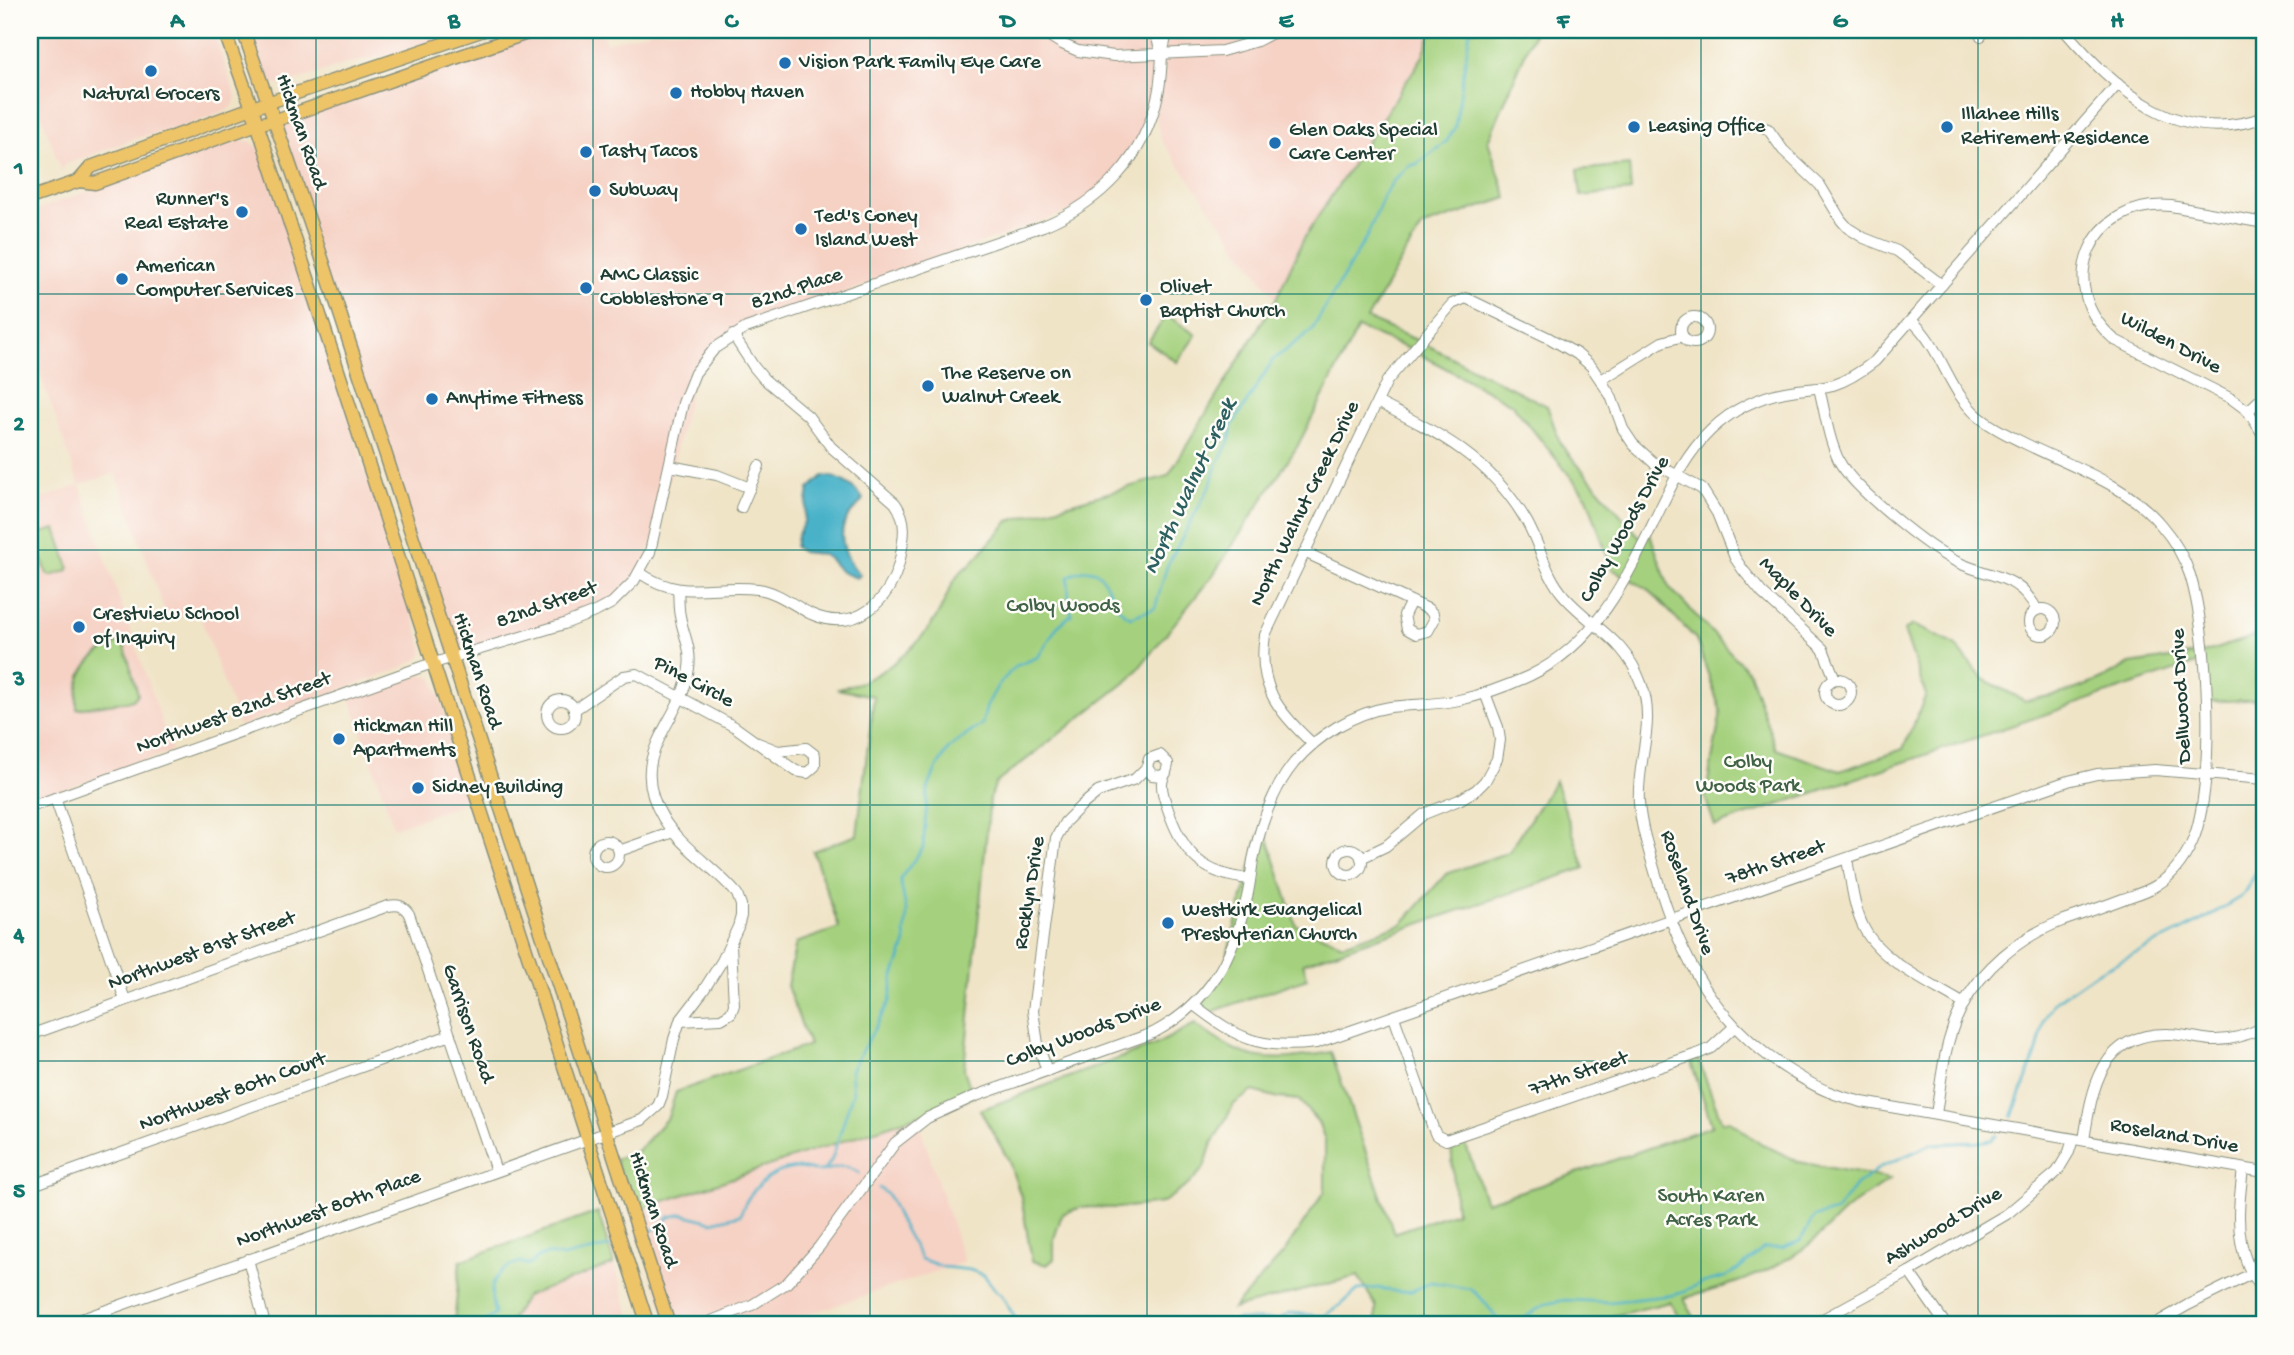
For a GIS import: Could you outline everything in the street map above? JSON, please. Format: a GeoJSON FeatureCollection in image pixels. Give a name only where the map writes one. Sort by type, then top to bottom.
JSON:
{"type":"FeatureCollection","features":[{"type":"Feature","properties":{"kind":"main road","name":"Hickman Road"},"geometry":{"type":"LineString","coordinates":[[224,30],[252,108],[648,1325]]}},
{"type":"Feature","properties":{"kind":"main road","name":"Hickman Road"},"geometry":{"type":"LineString","coordinates":[[243,30],[276,120],[669,1325]]}},
{"type":"Feature","properties":{"kind":"main road"},"geometry":{"type":"LineString","coordinates":[[79,181],[90,167],[252,108],[484,30]]}},
{"type":"Feature","properties":{"kind":"main road"},"geometry":{"type":"LineString","coordinates":[[30,198],[79,181],[95,183],[257,124],[276,120],[536,30]]}},
{"type":"Feature","properties":{"kind":"street"},"geometry":{"type":"LineString","coordinates":[[1040,30],[1062,44],[1093,54],[1222,51],[1257,41],[1278,30]]}},
{"type":"Feature","properties":{"kind":"street"},"geometry":{"type":"LineString","coordinates":[[1154,30],[1162,54]]}},
{"type":"Feature","properties":{"kind":"street","name":"82nd Place"},"geometry":{"type":"LineString","coordinates":[[640,573],[652,544],[683,403],[695,373],[712,351],[733,335],[764,322],[1043,226],[1082,207],[1099,195],[1127,165],[1147,131],[1159,91],[1167,30]]}},
{"type":"Feature","properties":{"kind":"street"},"geometry":{"type":"LineString","coordinates":[[2064,30],[2118,84],[2151,109],[2184,122],[2218,126],[2235,125],[2264,117]]}},
{"type":"Feature","properties":{"kind":"street","name":"Colby Woods Drive"},"geometry":{"type":"LineString","coordinates":[[701,1325],[752,1306],[787,1283],[818,1247],[895,1143],[910,1130],[944,1108],[1153,1033],[1169,1025],[1194,1005],[1224,967],[1236,937],[1248,896],[1263,823],[1277,789],[1296,761],[1312,744],[1364,714],[1390,707],[1458,701],[1529,676],[1554,662],[1595,624],[1611,602],[1677,475],[1698,444],[1735,411],[1781,393],[1835,384],[1856,375],[1875,361],[2118,84]]}},
{"type":"Feature","properties":{"kind":"street"},"geometry":{"type":"LineString","coordinates":[[1736,127],[1756,125],[1768,129],[1783,150],[1820,184],[1848,228],[1864,238],[1896,251],[1942,285]]}},
{"type":"Feature","properties":{"kind":"street","name":"Wilden Drive"},"geometry":{"type":"LineString","coordinates":[[2264,223],[2171,206],[2143,206],[2117,216],[2099,233],[2087,255],[2084,271],[2085,296],[2090,310],[2104,331],[2125,346],[2222,393],[2248,411],[2264,436]]}},
{"type":"Feature","properties":{"kind":"street","name":"Maple Drive"},"geometry":{"type":"LineString","coordinates":[[1466,298],[1549,338],[1577,354],[1591,366],[1611,396],[1623,429],[1633,444],[1654,463],[1702,489],[1717,513],[1735,558],[1743,570],[1762,593],[1823,649],[1835,679]]}},
{"type":"Feature","properties":{"kind":"street","name":"North Walnut Creek Drive"},"geometry":{"type":"LineString","coordinates":[[1312,744],[1290,723],[1271,695],[1263,671],[1265,635],[1387,381],[1452,304],[1466,298]]}},
{"type":"Feature","properties":{"kind":"street","name":"Dellwood Drive"},"geometry":{"type":"LineString","coordinates":[[1912,321],[1935,348],[1955,389],[1979,416],[2006,434],[2131,497],[2147,510],[2171,538],[2189,572],[2197,608],[2207,702],[2206,774],[2195,834],[2187,853],[2175,870],[2157,886],[2028,936],[1985,974],[1964,1004],[1949,1041],[1936,1114]]}},
{"type":"Feature","properties":{"kind":"street"},"geometry":{"type":"LineString","coordinates":[[640,573],[663,586],[678,590],[760,589],[812,614],[834,620],[857,617],[868,611],[880,601],[894,579],[905,534],[903,518],[895,503],[831,447],[808,416],[759,373],[733,335]]}},
{"type":"Feature","properties":{"kind":"street"},"geometry":{"type":"LineString","coordinates":[[1601,380],[1662,342],[1683,336]]}},
{"type":"Feature","properties":{"kind":"street"},"geometry":{"type":"LineString","coordinates":[[1819,388],[1830,438],[1840,462],[1859,486],[1941,554],[2019,586],[2031,598],[2037,610]]}},
{"type":"Feature","properties":{"kind":"street"},"geometry":{"type":"LineString","coordinates":[[2248,411],[2264,396]]}},
{"type":"Feature","properties":{"kind":"street","name":"Roseland Drive"},"geometry":{"type":"LineString","coordinates":[[1377,402],[1437,432],[1473,458],[1520,510],[1550,577],[1564,596],[1606,632],[1631,661],[1642,683],[1647,703],[1647,740],[1639,779],[1640,820],[1661,892],[1690,965],[1704,989],[1734,1027],[1771,1059],[1817,1087],[1862,1102],[2264,1172]]}},
{"type":"Feature","properties":{"kind":"street"},"geometry":{"type":"LineString","coordinates":[[670,466],[717,475],[750,488]]}},
{"type":"Feature","properties":{"kind":"street"},"geometry":{"type":"LineString","coordinates":[[741,508],[759,466]]}},
{"type":"Feature","properties":{"kind":"street"},"geometry":{"type":"LineString","coordinates":[[1304,552],[1410,601]]}},
{"type":"Feature","properties":{"kind":"street","name":"82nd Street"},"geometry":{"type":"LineString","coordinates":[[451,657],[564,624],[597,611],[624,592],[640,573]]}},
{"type":"Feature","properties":{"kind":"street"},"geometry":{"type":"LineString","coordinates":[[678,590],[680,616],[689,653],[687,679],[651,756],[650,778],[662,817],[673,832],[737,894],[741,905],[741,916],[731,943],[703,991],[680,1021]]}},
{"type":"Feature","properties":{"kind":"street","name":"Northwest 82nd Street"},"geometry":{"type":"LineString","coordinates":[[30,807],[451,657]]}},
{"type":"Feature","properties":{"kind":"street","name":"Pine Circle"},"geometry":{"type":"LineString","coordinates":[[574,710],[630,674],[643,676],[735,727],[801,774],[811,771],[815,766],[815,755],[806,748],[778,751],[758,743]]}},
{"type":"Feature","properties":{"kind":"street"},"geometry":{"type":"LineString","coordinates":[[1361,858],[1386,846],[1424,814],[1459,800],[1485,781],[1497,759],[1500,740],[1485,693]]}},
{"type":"Feature","properties":{"kind":"street"},"geometry":{"type":"LineString","coordinates":[[1166,772],[1161,776],[1154,776],[1147,767],[1149,759],[1160,755],[1168,763],[1166,772],[1162,784],[1166,803],[1179,838],[1194,859],[1212,870],[1250,879]]}},
{"type":"Feature","properties":{"kind":"street","name":"Rocklyn Drive"},"geometry":{"type":"LineString","coordinates":[[1046,1071],[1038,1044],[1033,1011],[1056,838],[1065,822],[1098,792],[1135,779],[1147,767]]}},
{"type":"Feature","properties":{"kind":"street","name":"78th Street"},"geometry":{"type":"LineString","coordinates":[[1194,1005],[1225,1028],[1265,1044],[1290,1046],[1316,1043],[2068,781],[2126,771],[2155,770],[2264,779]]}},
{"type":"Feature","properties":{"kind":"street"},"geometry":{"type":"LineString","coordinates":[[55,798],[125,1000]]}},
{"type":"Feature","properties":{"kind":"street"},"geometry":{"type":"LineString","coordinates":[[619,851],[673,832]]}},
{"type":"Feature","properties":{"kind":"street"},"geometry":{"type":"LineString","coordinates":[[1847,859],[1856,907],[1871,940],[1896,962],[1964,1004]]}},
{"type":"Feature","properties":{"kind":"street","name":"Garrison Road"},"geometry":{"type":"LineString","coordinates":[[388,906],[400,905],[408,914],[496,1171]]}},
{"type":"Feature","properties":{"kind":"street","name":"Northwest 81st Street"},"geometry":{"type":"LineString","coordinates":[[30,1035],[388,906]]}},
{"type":"Feature","properties":{"kind":"street"},"geometry":{"type":"LineString","coordinates":[[680,1021],[721,1019],[731,1013],[734,1005],[731,943]]}},
{"type":"Feature","properties":{"kind":"street","name":"77th Street"},"geometry":{"type":"LineString","coordinates":[[1394,1017],[1433,1128],[1440,1138],[1453,1138],[1700,1053],[1712,1048],[1734,1027]]}},
{"type":"Feature","properties":{"kind":"street","name":"Northwest 80th Place"},"geometry":{"type":"LineString","coordinates":[[65,1325],[642,1120],[658,1106],[680,1021]]}},
{"type":"Feature","properties":{"kind":"street","name":"Ashwood Drive"},"geometry":{"type":"LineString","coordinates":[[1812,1325],[1996,1222],[2057,1172],[2079,1139],[2096,1081],[2113,1055],[2126,1044],[2148,1035],[2168,1033],[2214,1041],[2250,1034],[2264,1027]]}},
{"type":"Feature","properties":{"kind":"street","name":"Northwest 80th Court"},"geometry":{"type":"LineString","coordinates":[[30,1186],[450,1035]]}},
{"type":"Feature","properties":{"kind":"street"},"geometry":{"type":"LineString","coordinates":[[2243,1169],[2238,1210],[2240,1238],[2248,1264],[2264,1293]]}},
{"type":"Feature","properties":{"kind":"street"},"geometry":{"type":"LineString","coordinates":[[248,1259],[265,1325]]}},
{"type":"Feature","properties":{"kind":"street"},"geometry":{"type":"LineString","coordinates":[[1909,1272],[1946,1325]]}},
{"type":"Feature","properties":{"kind":"street"},"geometry":{"type":"LineString","coordinates":[[2153,1325],[2253,1273]]}},
{"type":"Feature","properties":{"kind":"shaded area"},"geometry":{"type":"Polygon","coordinates":[[[30,30],[213,30],[236,97],[233,106],[184,126],[134,139],[64,165],[61,171],[30,82],[30,30]]]}},
{"type":"Feature","properties":{"kind":"shaded area"},"geometry":{"type":"Polygon","coordinates":[[[250,30],[463,30],[394,54],[349,63],[284,85],[275,84],[269,79],[250,30]]]}},
{"type":"Feature","properties":{"kind":"shaded area"},"geometry":{"type":"Polygon","coordinates":[[[536,30],[601,30],[606,43],[655,30],[1432,30],[1423,55],[1304,238],[1276,299],[1161,140],[1155,112],[1138,149],[1081,207],[740,331],[695,373],[655,537],[640,573],[597,611],[451,658],[276,120],[536,30]]]}},
{"type":"Feature","properties":{"kind":"shaded area"},"geometry":{"type":"Polygon","coordinates":[[[240,140],[250,141],[259,147],[423,647],[422,656],[389,673],[239,726],[198,610],[168,621],[116,473],[80,485],[172,751],[30,802],[30,503],[79,485],[30,345],[30,212],[240,140]]]}},
{"type":"Feature","properties":{"kind":"shaded area"},"geometry":{"type":"Polygon","coordinates":[[[422,674],[434,680],[472,800],[394,828],[350,697],[422,674]]]}},
{"type":"Feature","properties":{"kind":"shaded area"},"geometry":{"type":"Polygon","coordinates":[[[973,1097],[919,1123],[964,1262],[783,1323],[784,1325],[669,1325],[632,1212],[973,1097]]]}},
{"type":"Feature","properties":{"kind":"shaded area"},"geometry":{"type":"Polygon","coordinates":[[[614,1264],[633,1325],[508,1325],[526,1296],[614,1264]]]}},
{"type":"Feature","properties":{"kind":"green space","name":"Colby Woods"},"geometry":{"type":"Polygon","coordinates":[[[1432,30],[1535,30],[1488,141],[1507,198],[1423,226],[1367,319],[1419,341],[1547,406],[1561,445],[1643,541],[1649,532],[1669,587],[1749,672],[1776,749],[1840,771],[1903,749],[1926,695],[1904,631],[1913,625],[1954,644],[1983,679],[2025,701],[2068,692],[2100,680],[2130,664],[2203,653],[2264,633],[2264,699],[2207,702],[2203,661],[1715,826],[1705,797],[1721,712],[1696,639],[1649,590],[1612,569],[1587,497],[1512,404],[1412,350],[1358,328],[1297,447],[1213,575],[1131,678],[996,783],[990,798],[964,1069],[973,1097],[632,1212],[615,1159],[636,1152],[668,1117],[676,1092],[809,1045],[787,986],[796,943],[839,928],[813,851],[857,835],[874,696],[837,689],[868,679],[907,652],[937,616],[958,575],[1009,521],[1168,476],[1276,299],[1304,238],[1423,56],[1432,30]]]}},
{"type":"Feature","properties":{"kind":"green space"},"geometry":{"type":"Polygon","coordinates":[[[1629,165],[1631,191],[1581,196],[1578,170],[1629,165]]]}},
{"type":"Feature","properties":{"kind":"green space"},"geometry":{"type":"Polygon","coordinates":[[[1167,315],[1196,335],[1177,362],[1148,342],[1167,315]]]}},
{"type":"Feature","properties":{"kind":"green space"},"geometry":{"type":"Polygon","coordinates":[[[56,529],[69,567],[67,571],[51,576],[47,574],[35,535],[56,529]]]}},
{"type":"Feature","properties":{"kind":"green space"},"geometry":{"type":"Polygon","coordinates":[[[123,640],[138,694],[133,700],[77,709],[79,684],[86,666],[101,652],[123,640]]]}},
{"type":"Feature","properties":{"kind":"green space"},"geometry":{"type":"Polygon","coordinates":[[[1555,781],[1585,868],[1303,963],[1307,978],[1206,1014],[1194,1005],[1224,967],[1263,823],[1296,925],[1343,944],[1402,924],[1446,874],[1509,852],[1555,781]]]}},
{"type":"Feature","properties":{"kind":"green space","name":"South Karen Acres Park"},"geometry":{"type":"Polygon","coordinates":[[[1195,1024],[1229,1047],[1259,1057],[1291,1058],[1331,1052],[1394,1233],[1456,1212],[1451,1145],[1464,1140],[1486,1202],[1712,1126],[1691,1062],[1698,1059],[1722,1122],[1729,1120],[1758,1142],[1799,1162],[1890,1179],[1850,1207],[1812,1242],[1787,1260],[1744,1280],[1684,1298],[1698,1325],[1683,1325],[1670,1302],[1576,1325],[1376,1325],[1376,1306],[1358,1276],[1233,1309],[1283,1254],[1325,1191],[1325,1140],[1318,1122],[1299,1100],[1253,1091],[1234,1104],[1211,1146],[1204,1168],[1188,1185],[1162,1203],[1119,1208],[1082,1207],[1062,1214],[1054,1239],[1054,1259],[1047,1265],[1032,1261],[1021,1197],[1008,1159],[980,1110],[1155,1045],[1195,1024]]]}},
{"type":"Feature","properties":{"kind":"green space"},"geometry":{"type":"Polygon","coordinates":[[[598,1212],[614,1264],[526,1296],[508,1325],[454,1325],[460,1261],[598,1212]]]}},
{"type":"Feature","properties":{"kind":"water"},"geometry":{"type":"Polygon","coordinates":[[[823,476],[846,483],[863,499],[848,517],[842,532],[844,548],[860,575],[857,578],[841,572],[830,559],[821,554],[802,552],[795,547],[804,522],[809,489],[823,476]]]}},
{"type":"Feature","properties":{"kind":"waterway","name":"North Walnut Creek"},"geometry":{"type":"LineString","coordinates":[[825,1170],[832,1159],[853,1092],[851,1070],[890,1001],[893,979],[906,942],[907,914],[900,879],[923,848],[928,789],[935,771],[949,748],[982,724],[987,705],[998,685],[1016,666],[1038,657],[1057,627],[1072,614],[1068,577],[1082,571],[1093,571],[1100,575],[1115,602],[1131,617],[1155,608],[1167,566],[1211,484],[1215,469],[1230,439],[1232,426],[1273,360],[1312,330],[1368,234],[1384,195],[1393,181],[1409,166],[1417,164],[1447,141],[1455,127],[1470,30]]}},
{"type":"Feature","properties":{"kind":"waterway"},"geometry":{"type":"LineString","coordinates":[[2012,1117],[2037,1051],[2044,1020],[2054,1002],[2096,973],[2199,922],[2242,896],[2264,860]]}},
{"type":"Feature","properties":{"kind":"waterway"},"geometry":{"type":"LineString","coordinates":[[1227,1325],[1238,1320],[1278,1320],[1289,1313],[1324,1316],[1358,1290],[1378,1288],[1399,1292],[1412,1291],[1431,1282],[1470,1289],[1502,1324],[1520,1320],[1546,1304],[1565,1300],[1608,1302],[1675,1295],[1702,1283],[1725,1277],[1742,1267],[1764,1248],[1782,1248],[1800,1241],[1814,1217],[1835,1212],[1856,1185],[1881,1167],[1932,1144],[1979,1142],[1991,1140],[1997,1135]]}},
{"type":"Feature","properties":{"kind":"waterway","name":"North Walnut Creek"},"geometry":{"type":"LineString","coordinates":[[642,1235],[657,1228],[669,1217],[683,1214],[712,1222],[740,1215],[761,1183],[786,1170],[799,1168],[824,1171],[841,1166],[859,1173]]}},
{"type":"Feature","properties":{"kind":"waterway"},"geometry":{"type":"LineString","coordinates":[[879,1188],[888,1195],[921,1259],[943,1267],[970,1270],[984,1275],[1001,1294],[1019,1325]]}},
{"type":"Feature","properties":{"kind":"waterway","name":"North Walnut Creek"},"geometry":{"type":"LineString","coordinates":[[481,1325],[495,1314],[492,1296],[494,1282],[511,1266],[520,1262],[529,1265],[548,1254],[562,1257],[617,1245]]}},
{"type":"Feature","properties":{"kind":"place","name":"Vision Park Family Eye Care"},"geometry":{"type":"Point","coordinates":[785,63]}},
{"type":"Feature","properties":{"kind":"place","name":"Natural Grocers"},"geometry":{"type":"Point","coordinates":[151,71]}},
{"type":"Feature","properties":{"kind":"place","name":"Hobby Haven"},"geometry":{"type":"Point","coordinates":[676,93]}},
{"type":"Feature","properties":{"kind":"place","name":"Leasing Office"},"geometry":{"type":"Point","coordinates":[1634,127]}},
{"type":"Feature","properties":{"kind":"place","name":"Illahee Hills Retirement Residence"},"geometry":{"type":"Point","coordinates":[1947,127]}},
{"type":"Feature","properties":{"kind":"place","name":"Glen Oaks Special Care Center"},"geometry":{"type":"Point","coordinates":[1275,143]}},
{"type":"Feature","properties":{"kind":"place","name":"Tasty Tacos"},"geometry":{"type":"Point","coordinates":[586,152]}},
{"type":"Feature","properties":{"kind":"place","name":"Subway"},"geometry":{"type":"Point","coordinates":[595,191]}},
{"type":"Feature","properties":{"kind":"place","name":"Runner's Real Estate"},"geometry":{"type":"Point","coordinates":[242,212]}},
{"type":"Feature","properties":{"kind":"place","name":"Ted's Coney Island West"},"geometry":{"type":"Point","coordinates":[801,229]}},
{"type":"Feature","properties":{"kind":"place","name":"American Computer Services"},"geometry":{"type":"Point","coordinates":[122,279]}},
{"type":"Feature","properties":{"kind":"place","name":"AMC Classic Cobblestone 9"},"geometry":{"type":"Point","coordinates":[586,288]}},
{"type":"Feature","properties":{"kind":"place","name":"Olivet Baptist Church"},"geometry":{"type":"Point","coordinates":[1146,300]}},
{"type":"Feature","properties":{"kind":"place","name":"The Reserve on Walnut Creek"},"geometry":{"type":"Point","coordinates":[928,386]}},
{"type":"Feature","properties":{"kind":"place","name":"Anytime Fitness"},"geometry":{"type":"Point","coordinates":[432,399]}},
{"type":"Feature","properties":{"kind":"place","name":"Crestview School of Inquiry"},"geometry":{"type":"Point","coordinates":[79,627]}},
{"type":"Feature","properties":{"kind":"place","name":"Hickman Hill Apartments"},"geometry":{"type":"Point","coordinates":[339,739]}},
{"type":"Feature","properties":{"kind":"place","name":"Sidney Building"},"geometry":{"type":"Point","coordinates":[418,788]}},
{"type":"Feature","properties":{"kind":"place","name":"Westkirk Evangelical Presbyterian Church"},"geometry":{"type":"Point","coordinates":[1168,923]}},
{"type":"Feature","properties":{"kind":"park label","name":"Colby Woods Park"},"geometry":{"type":"Point","coordinates":[1748,775]}}]}
